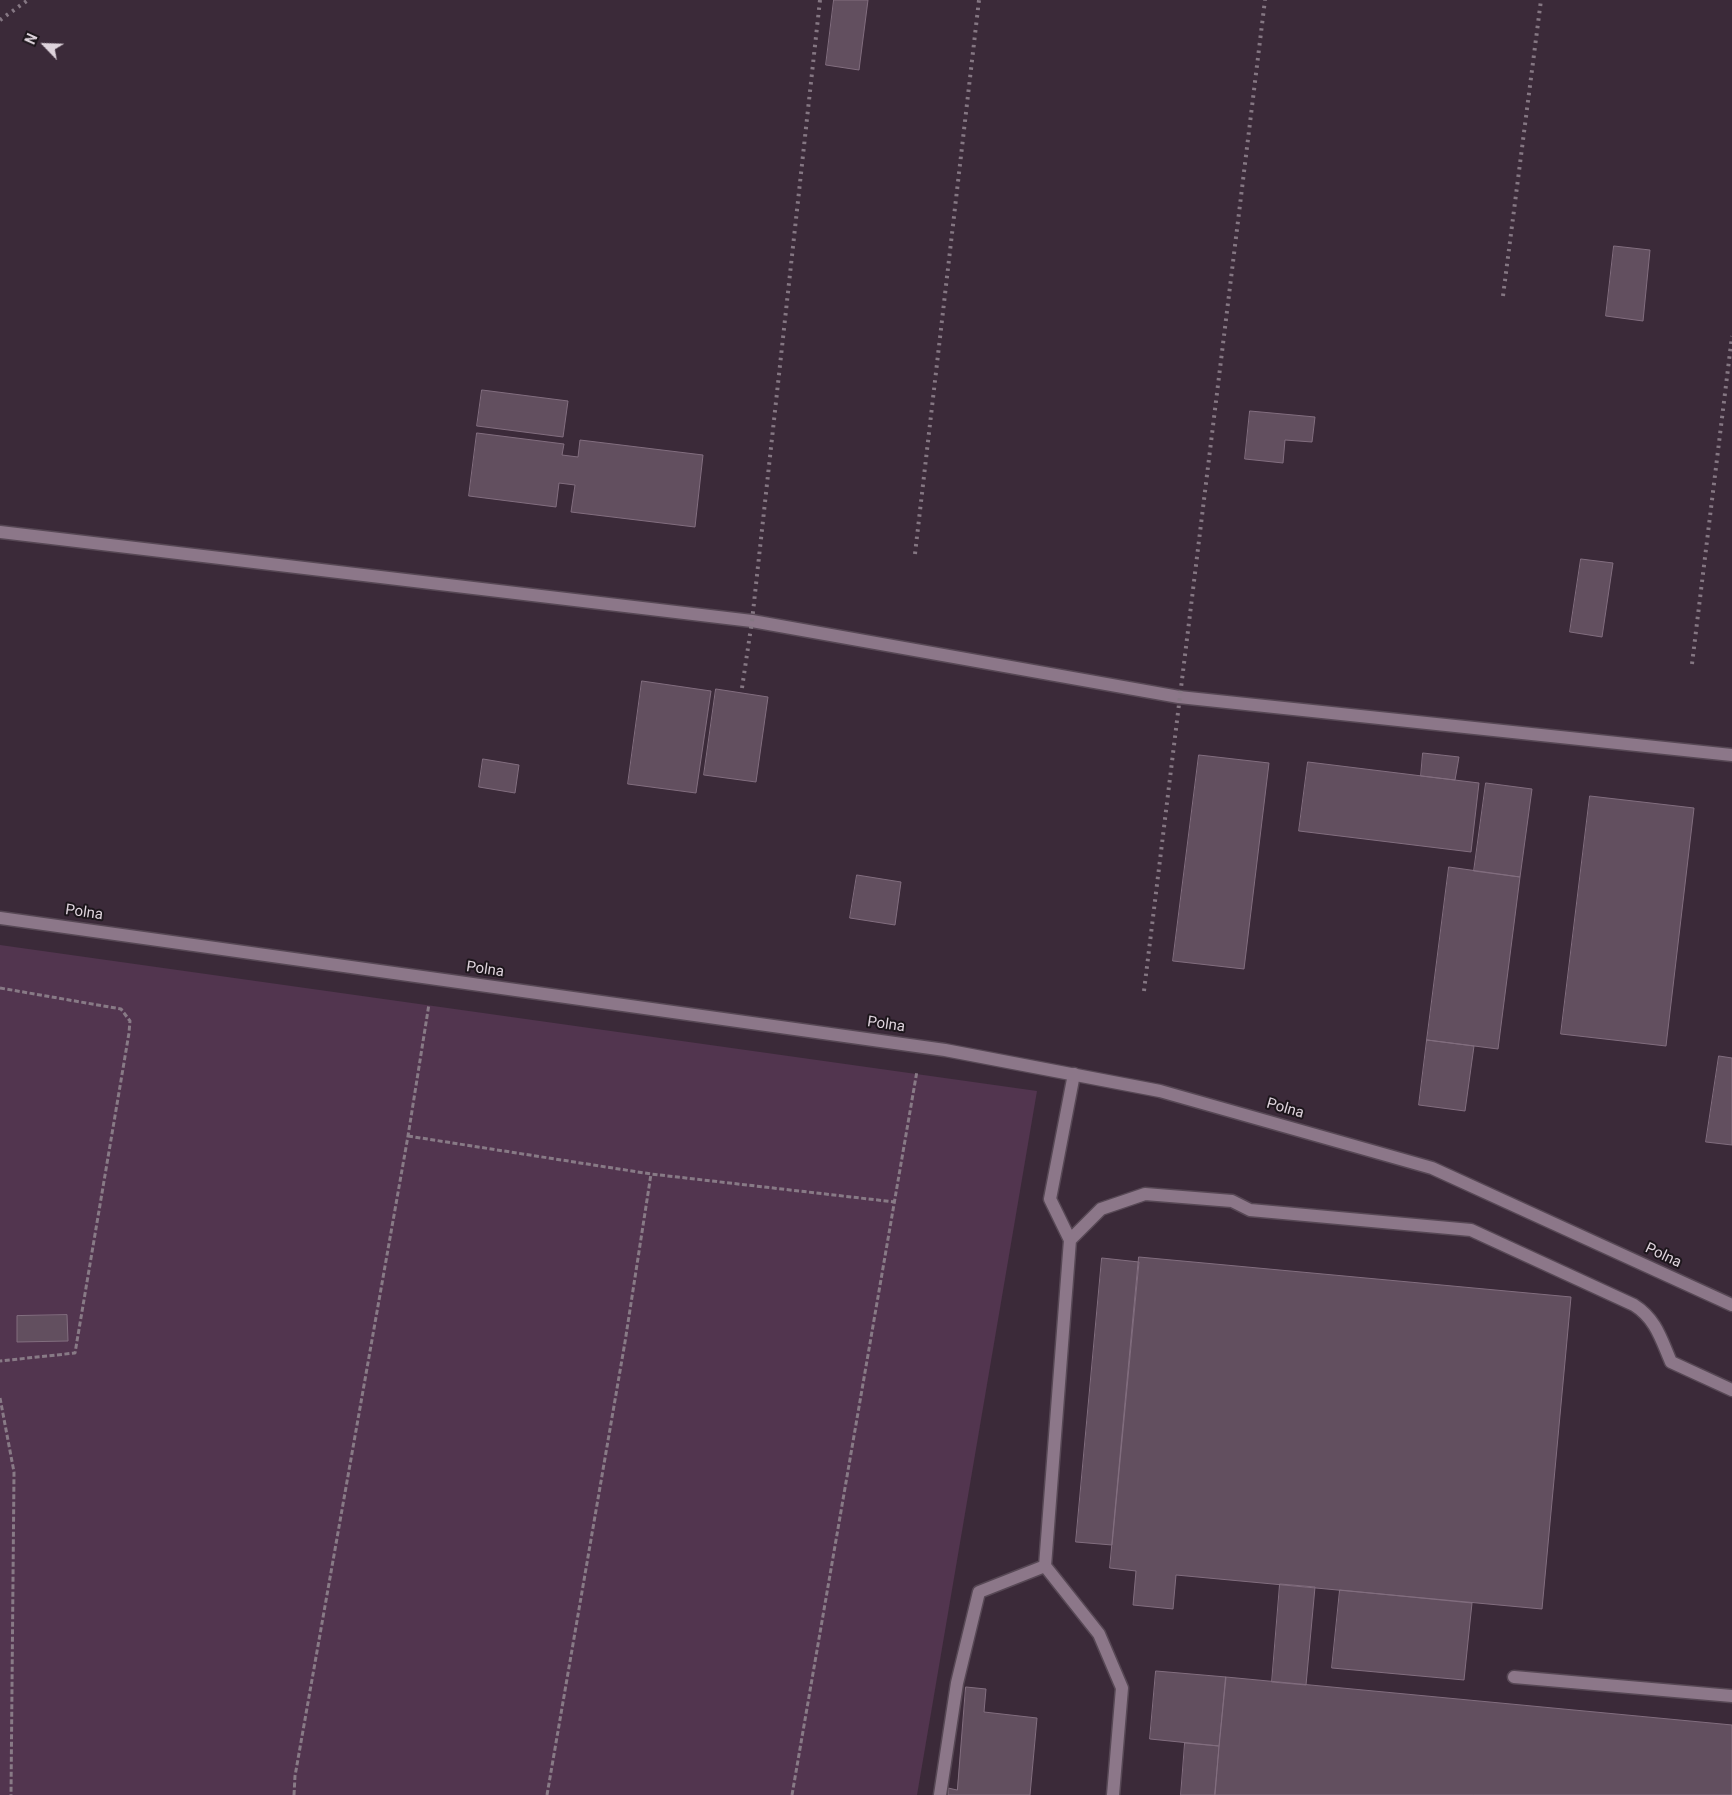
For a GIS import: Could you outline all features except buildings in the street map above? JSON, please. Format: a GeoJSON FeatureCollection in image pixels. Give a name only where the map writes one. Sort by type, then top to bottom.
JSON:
{"type":"FeatureCollection","features":[{"type":"Feature","properties":{"kind":"street"},"geometry":{"type":"LineString","coordinates":[[0,532],[752,621],[1179,697],[1732,754]]}},
{"type":"Feature","properties":{"kind":"street","name":"Polna"},"geometry":{"type":"LineString","coordinates":[[0,918],[921,1046],[1160,1091],[1432,1168],[1732,1305]]}},
{"type":"Feature","properties":{"kind":"street"},"geometry":{"type":"LineString","coordinates":[[1074,1074],[1050,1198],[1070,1240],[1045,1566],[1099,1634],[1122,1688],[1113,1795]]}},
{"type":"Feature","properties":{"kind":"street"},"geometry":{"type":"LineString","coordinates":[[1070,1240],[1101,1209],[1145,1194],[1232,1201],[1250,1210],[1471,1230],[1634,1304],[1646,1313],[1656,1327],[1671,1362],[1732,1390]]}},
{"type":"Feature","properties":{"kind":"street"},"geometry":{"type":"LineString","coordinates":[[940,1795],[957,1683],[979,1592],[1045,1566]]}},
{"type":"Feature","properties":{"kind":"street"},"geometry":{"type":"LineString","coordinates":[[1514,1677],[1732,1696]]}},
{"type":"Feature","properties":{"kind":"path"},"geometry":{"type":"LineString","coordinates":[[294,1795],[296,1767],[434,979]]}},
{"type":"Feature","properties":{"kind":"path"},"geometry":{"type":"LineString","coordinates":[[0,988],[121,1009],[130,1022],[75,1353],[0,1361]]}},
{"type":"Feature","properties":{"kind":"path"},"geometry":{"type":"LineString","coordinates":[[792,1795],[921,1046]]}},
{"type":"Feature","properties":{"kind":"path"},"geometry":{"type":"LineString","coordinates":[[408,1136],[651,1174],[895,1202]]}},
{"type":"Feature","properties":{"kind":"path"},"geometry":{"type":"LineString","coordinates":[[547,1795],[623,1352],[651,1174]]}},
{"type":"Feature","properties":{"kind":"path"},"geometry":{"type":"LineString","coordinates":[[0,1398],[14,1472],[11,1795]]}},
{"type":"Feature","properties":{"kind":"shaded area"},"geometry":{"type":"Polygon","coordinates":[[[0,945],[1037,1091],[917,1795],[0,1795],[0,945]]]}},
{"type":"Feature","properties":{"kind":"railway"},"geometry":{"type":"LineString","coordinates":[[0,20],[28,0]]}},
{"type":"Feature","properties":{"kind":"railway"},"geometry":{"type":"LineString","coordinates":[[742,688],[752,621],[820,0]]}},
{"type":"Feature","properties":{"kind":"railway"},"geometry":{"type":"LineString","coordinates":[[915,554],[979,0]]}},
{"type":"Feature","properties":{"kind":"railway"},"geometry":{"type":"LineString","coordinates":[[1144,991],[1265,0]]}},
{"type":"Feature","properties":{"kind":"railway"},"geometry":{"type":"LineString","coordinates":[[1503,296],[1541,0]]}},
{"type":"Feature","properties":{"kind":"railway"},"geometry":{"type":"LineString","coordinates":[[1692,664],[1732,336]]}}]}
